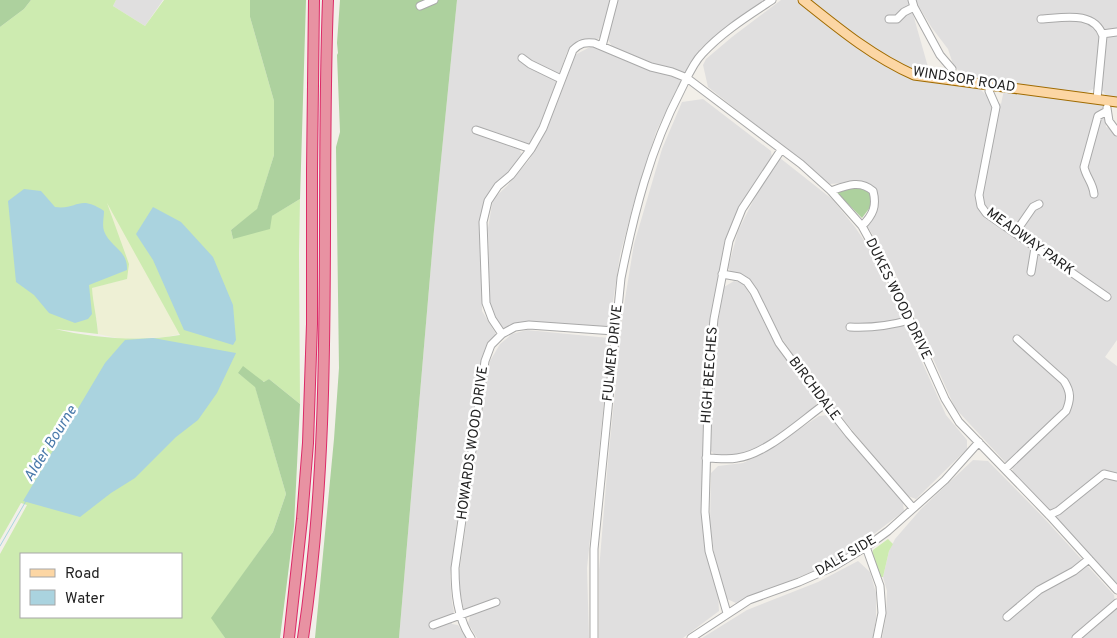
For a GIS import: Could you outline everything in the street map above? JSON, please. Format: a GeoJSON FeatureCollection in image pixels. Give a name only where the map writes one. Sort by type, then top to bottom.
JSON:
{"type":"FeatureCollection","features":[{"type":"Feature","properties":{"kind":"highway"},"geometry":{"type":"LineString","coordinates":[[289,638],[302,519],[309,426],[312,324],[314,0]]}},
{"type":"Feature","properties":{"kind":"highway"},"geometry":{"type":"LineString","coordinates":[[304,638],[321,466],[324,402],[328,0]]}},
{"type":"Feature","properties":{"kind":"main road","name":"WINDSOR ROAD"},"geometry":{"type":"LineString","coordinates":[[803,0],[841,30],[891,65],[914,74],[1117,102]]}},
{"type":"Feature","properties":{"kind":"street"},"geometry":{"type":"LineString","coordinates":[[420,6],[434,0]]}},
{"type":"Feature","properties":{"kind":"street"},"geometry":{"type":"LineString","coordinates":[[614,0],[602,46],[585,42],[573,50],[543,128],[531,149],[511,175],[498,186],[488,201],[483,222],[486,303],[492,319],[502,334],[515,327],[530,325],[614,331]]}},
{"type":"Feature","properties":{"kind":"street"},"geometry":{"type":"LineString","coordinates":[[687,78],[701,55],[722,35],[772,0]]}},
{"type":"Feature","properties":{"kind":"street"},"geometry":{"type":"LineString","coordinates":[[889,19],[897,19],[913,4],[940,55],[952,69]]}},
{"type":"Feature","properties":{"kind":"street"},"geometry":{"type":"LineString","coordinates":[[1042,19],[1085,18],[1095,23],[1102,34],[1101,100],[1107,111],[1109,121],[1117,132]]}},
{"type":"Feature","properties":{"kind":"street"},"geometry":{"type":"LineString","coordinates":[[1102,34],[1117,32]]}},
{"type":"Feature","properties":{"kind":"street","name":"DUKES WOOD DRIVE"},"geometry":{"type":"LineString","coordinates":[[602,46],[652,67],[687,78],[801,164],[831,191],[862,226],[879,254],[945,400],[959,422],[1049,515],[1117,590]]}},
{"type":"Feature","properties":{"kind":"street"},"geometry":{"type":"LineString","coordinates":[[522,58],[561,79]]}},
{"type":"Feature","properties":{"kind":"street","name":"FULMER DRIVE"},"geometry":{"type":"LineString","coordinates":[[594,638],[594,549],[614,331],[621,278],[629,236],[652,152],[670,110],[687,78]]}},
{"type":"Feature","properties":{"kind":"street","name":"MEADWAY PARK"},"geometry":{"type":"LineString","coordinates":[[990,85],[989,91],[996,107],[978,195],[981,206],[986,213],[1107,297]]}},
{"type":"Feature","properties":{"kind":"street"},"geometry":{"type":"LineString","coordinates":[[1094,194],[1094,186],[1085,172],[1084,166],[1098,116],[1107,111]]}},
{"type":"Feature","properties":{"kind":"street"},"geometry":{"type":"LineString","coordinates":[[476,130],[531,149]]}},
{"type":"Feature","properties":{"kind":"street","name":"HIGH BEECHES"},"geometry":{"type":"LineString","coordinates":[[727,613],[709,551],[705,512],[709,369],[714,319],[729,241],[742,208],[781,150]]}},
{"type":"Feature","properties":{"kind":"street"},"geometry":{"type":"LineString","coordinates":[[831,191],[855,184],[863,184],[872,191],[875,206],[869,219],[862,226]]}},
{"type":"Feature","properties":{"kind":"street"},"geometry":{"type":"LineString","coordinates":[[1015,233],[1033,207],[1039,204]]}},
{"type":"Feature","properties":{"kind":"street"},"geometry":{"type":"LineString","coordinates":[[1031,272],[1035,248]]}},
{"type":"Feature","properties":{"kind":"street","name":"BIRCHDALE"},"geometry":{"type":"LineString","coordinates":[[722,274],[739,277],[747,282],[780,343],[825,404],[913,508]]}},
{"type":"Feature","properties":{"kind":"street"},"geometry":{"type":"LineString","coordinates":[[850,327],[871,328],[891,326],[910,320]]}},
{"type":"Feature","properties":{"kind":"street","name":"HOWARDS WOOD DRIVE"},"geometry":{"type":"LineString","coordinates":[[470,638],[461,616],[455,589],[455,568],[483,371],[491,345],[502,334]]}},
{"type":"Feature","properties":{"kind":"street"},"geometry":{"type":"LineString","coordinates":[[1005,469],[1066,411],[1070,400],[1069,390],[1064,381],[1017,339]]}},
{"type":"Feature","properties":{"kind":"street"},"geometry":{"type":"LineString","coordinates":[[706,458],[736,458],[751,454],[764,448],[825,404]]}},
{"type":"Feature","properties":{"kind":"street","name":"DALE SIDE"},"geometry":{"type":"LineString","coordinates":[[690,638],[748,600],[799,582],[833,567],[866,547],[888,531],[945,480],[979,442]]}},
{"type":"Feature","properties":{"kind":"street"},"geometry":{"type":"LineString","coordinates":[[1049,515],[1058,511],[1104,474],[1117,477]]}},
{"type":"Feature","properties":{"kind":"street"},"geometry":{"type":"LineString","coordinates":[[866,547],[880,586],[882,613],[877,638]]}},
{"type":"Feature","properties":{"kind":"street"},"geometry":{"type":"LineString","coordinates":[[1007,616],[1038,590],[1074,572],[1089,559]]}},
{"type":"Feature","properties":{"kind":"street"},"geometry":{"type":"LineString","coordinates":[[433,625],[496,602]]}},
{"type":"Feature","properties":{"kind":"street"},"geometry":{"type":"LineString","coordinates":[[1076,638],[1117,602]]}},
{"type":"Feature","properties":{"kind":"shaded area"},"geometry":{"type":"Polygon","coordinates":[[[116,0],[163,0],[145,26],[113,6],[116,0]]]}},
{"type":"Feature","properties":{"kind":"shaded area"},"geometry":{"type":"Polygon","coordinates":[[[457,0],[766,0],[701,48],[684,74],[654,65],[613,48],[607,38],[602,36],[595,41],[575,44],[567,52],[547,110],[532,144],[524,146],[520,151],[524,158],[488,198],[481,253],[482,311],[496,334],[482,362],[450,576],[454,612],[451,618],[452,624],[458,625],[466,638],[399,638],[434,230],[457,0]]]}},
{"type":"Feature","properties":{"kind":"shaded area"},"geometry":{"type":"Polygon","coordinates":[[[781,0],[796,0],[861,50],[890,69],[913,78],[977,86],[987,96],[1001,104],[1004,90],[1104,105],[1106,127],[1110,128],[1117,137],[1117,340],[1105,357],[1117,366],[1117,584],[1013,472],[1009,462],[1005,462],[955,408],[892,266],[866,224],[876,207],[857,182],[830,184],[708,87],[703,65],[706,59],[781,0]]]}},
{"type":"Feature","properties":{"kind":"shaded area"},"geometry":{"type":"Polygon","coordinates":[[[809,0],[909,0],[930,74],[906,68],[875,50],[809,0]]]}},
{"type":"Feature","properties":{"kind":"shaded area"},"geometry":{"type":"Polygon","coordinates":[[[915,0],[1117,0],[1117,98],[1107,97],[1103,91],[1095,88],[1084,94],[967,77],[954,67],[948,49],[932,28],[915,0]]]}},
{"type":"Feature","properties":{"kind":"shaded area"},"geometry":{"type":"Polygon","coordinates":[[[592,46],[681,80],[656,132],[634,202],[620,255],[609,328],[553,323],[525,323],[503,328],[490,309],[488,228],[493,199],[529,160],[545,132],[571,57],[592,46]]]}},
{"type":"Feature","properties":{"kind":"shaded area"},"geometry":{"type":"Polygon","coordinates":[[[703,99],[771,151],[772,158],[745,199],[727,249],[715,305],[703,521],[718,591],[719,611],[683,638],[599,638],[599,570],[608,461],[623,311],[634,244],[662,149],[682,102],[703,99]]]}},
{"type":"Feature","properties":{"kind":"shaded area"},"geometry":{"type":"Polygon","coordinates":[[[780,158],[832,199],[855,227],[873,254],[946,415],[967,440],[967,449],[916,499],[905,495],[812,381],[780,336],[752,283],[746,277],[731,272],[728,268],[738,231],[755,197],[754,193],[780,158]]]}},
{"type":"Feature","properties":{"kind":"shaded area"},"geometry":{"type":"Polygon","coordinates":[[[734,281],[743,283],[777,347],[817,401],[815,409],[759,449],[740,455],[717,457],[711,451],[712,399],[718,323],[724,287],[734,281]]]}},
{"type":"Feature","properties":{"kind":"shaded area"},"geometry":{"type":"Polygon","coordinates":[[[527,330],[609,338],[587,568],[589,638],[477,638],[468,623],[470,617],[468,612],[464,611],[458,580],[490,361],[500,344],[512,334],[527,330]]]}},
{"type":"Feature","properties":{"kind":"shaded area"},"geometry":{"type":"Polygon","coordinates":[[[829,415],[903,503],[904,511],[849,553],[828,565],[736,603],[727,599],[715,559],[710,525],[711,473],[718,466],[743,463],[760,455],[819,416],[829,415]]]}},
{"type":"Feature","properties":{"kind":"shaded area"},"geometry":{"type":"Polygon","coordinates":[[[973,460],[988,461],[1043,517],[1114,595],[1117,605],[1117,638],[882,638],[886,617],[887,591],[883,577],[889,551],[895,539],[921,509],[973,460]]]}},
{"type":"Feature","properties":{"kind":"shaded area"},"geometry":{"type":"Polygon","coordinates":[[[858,561],[870,572],[876,593],[876,618],[873,638],[702,638],[747,610],[818,582],[858,561]]]}},
{"type":"Feature","properties":{"kind":"green space"},"geometry":{"type":"Polygon","coordinates":[[[0,0],[31,0],[24,9],[0,27],[0,0]]]}},
{"type":"Feature","properties":{"kind":"green space"},"geometry":{"type":"Polygon","coordinates":[[[31,0],[116,0],[113,6],[145,26],[164,0],[250,0],[250,17],[274,101],[274,155],[257,210],[231,230],[233,239],[300,199],[300,404],[269,379],[265,382],[238,373],[255,386],[286,494],[273,532],[212,618],[225,638],[0,638],[0,554],[27,505],[21,503],[0,540],[0,27],[24,9],[31,0]],[[107,203],[129,264],[127,279],[92,288],[98,334],[55,329],[85,335],[134,339],[180,335],[107,203]]]}},
{"type":"Feature","properties":{"kind":"green space"},"geometry":{"type":"Polygon","coordinates":[[[250,0],[306,0],[300,199],[272,216],[270,229],[233,239],[231,230],[257,209],[274,155],[274,101],[250,17],[250,0]]]}},
{"type":"Feature","properties":{"kind":"green space"},"geometry":{"type":"Polygon","coordinates":[[[340,0],[457,0],[434,230],[399,638],[315,638],[339,368],[336,147],[340,132],[337,43],[340,0]]]}},
{"type":"Feature","properties":{"kind":"green space"},"geometry":{"type":"Polygon","coordinates":[[[858,185],[872,194],[874,202],[862,218],[837,193],[840,188],[858,185]]]}},
{"type":"Feature","properties":{"kind":"green space"},"geometry":{"type":"Polygon","coordinates":[[[105,198],[180,334],[166,337],[122,339],[98,334],[91,288],[126,279],[105,198]]]}},
{"type":"Feature","properties":{"kind":"green space"},"geometry":{"type":"Polygon","coordinates":[[[243,366],[264,382],[269,379],[300,404],[294,526],[280,638],[225,638],[211,618],[273,532],[286,494],[255,387],[238,373],[243,366]]]}},
{"type":"Feature","properties":{"kind":"green space"},"geometry":{"type":"Polygon","coordinates":[[[888,539],[893,544],[889,551],[883,577],[881,577],[872,554],[873,550],[888,539]]]}},
{"type":"Feature","properties":{"kind":"water"},"geometry":{"type":"Polygon","coordinates":[[[24,189],[41,191],[55,207],[84,203],[96,206],[104,211],[104,231],[125,258],[127,270],[89,285],[92,314],[88,319],[75,323],[49,313],[34,295],[16,282],[8,201],[24,189]]]}},
{"type":"Feature","properties":{"kind":"water"},"geometry":{"type":"Polygon","coordinates":[[[153,207],[181,222],[213,257],[233,305],[236,340],[233,345],[184,330],[153,260],[136,234],[153,207]]]}},
{"type":"Feature","properties":{"kind":"water"},"geometry":{"type":"Polygon","coordinates":[[[153,338],[236,353],[217,393],[198,420],[176,437],[135,478],[111,493],[80,517],[23,501],[105,363],[125,340],[153,338]]]}},
{"type":"Feature","properties":{"kind":"waterway","name":"Alder Bourne"},"geometry":{"type":"LineString","coordinates":[[0,546],[26,501]]}}]}
